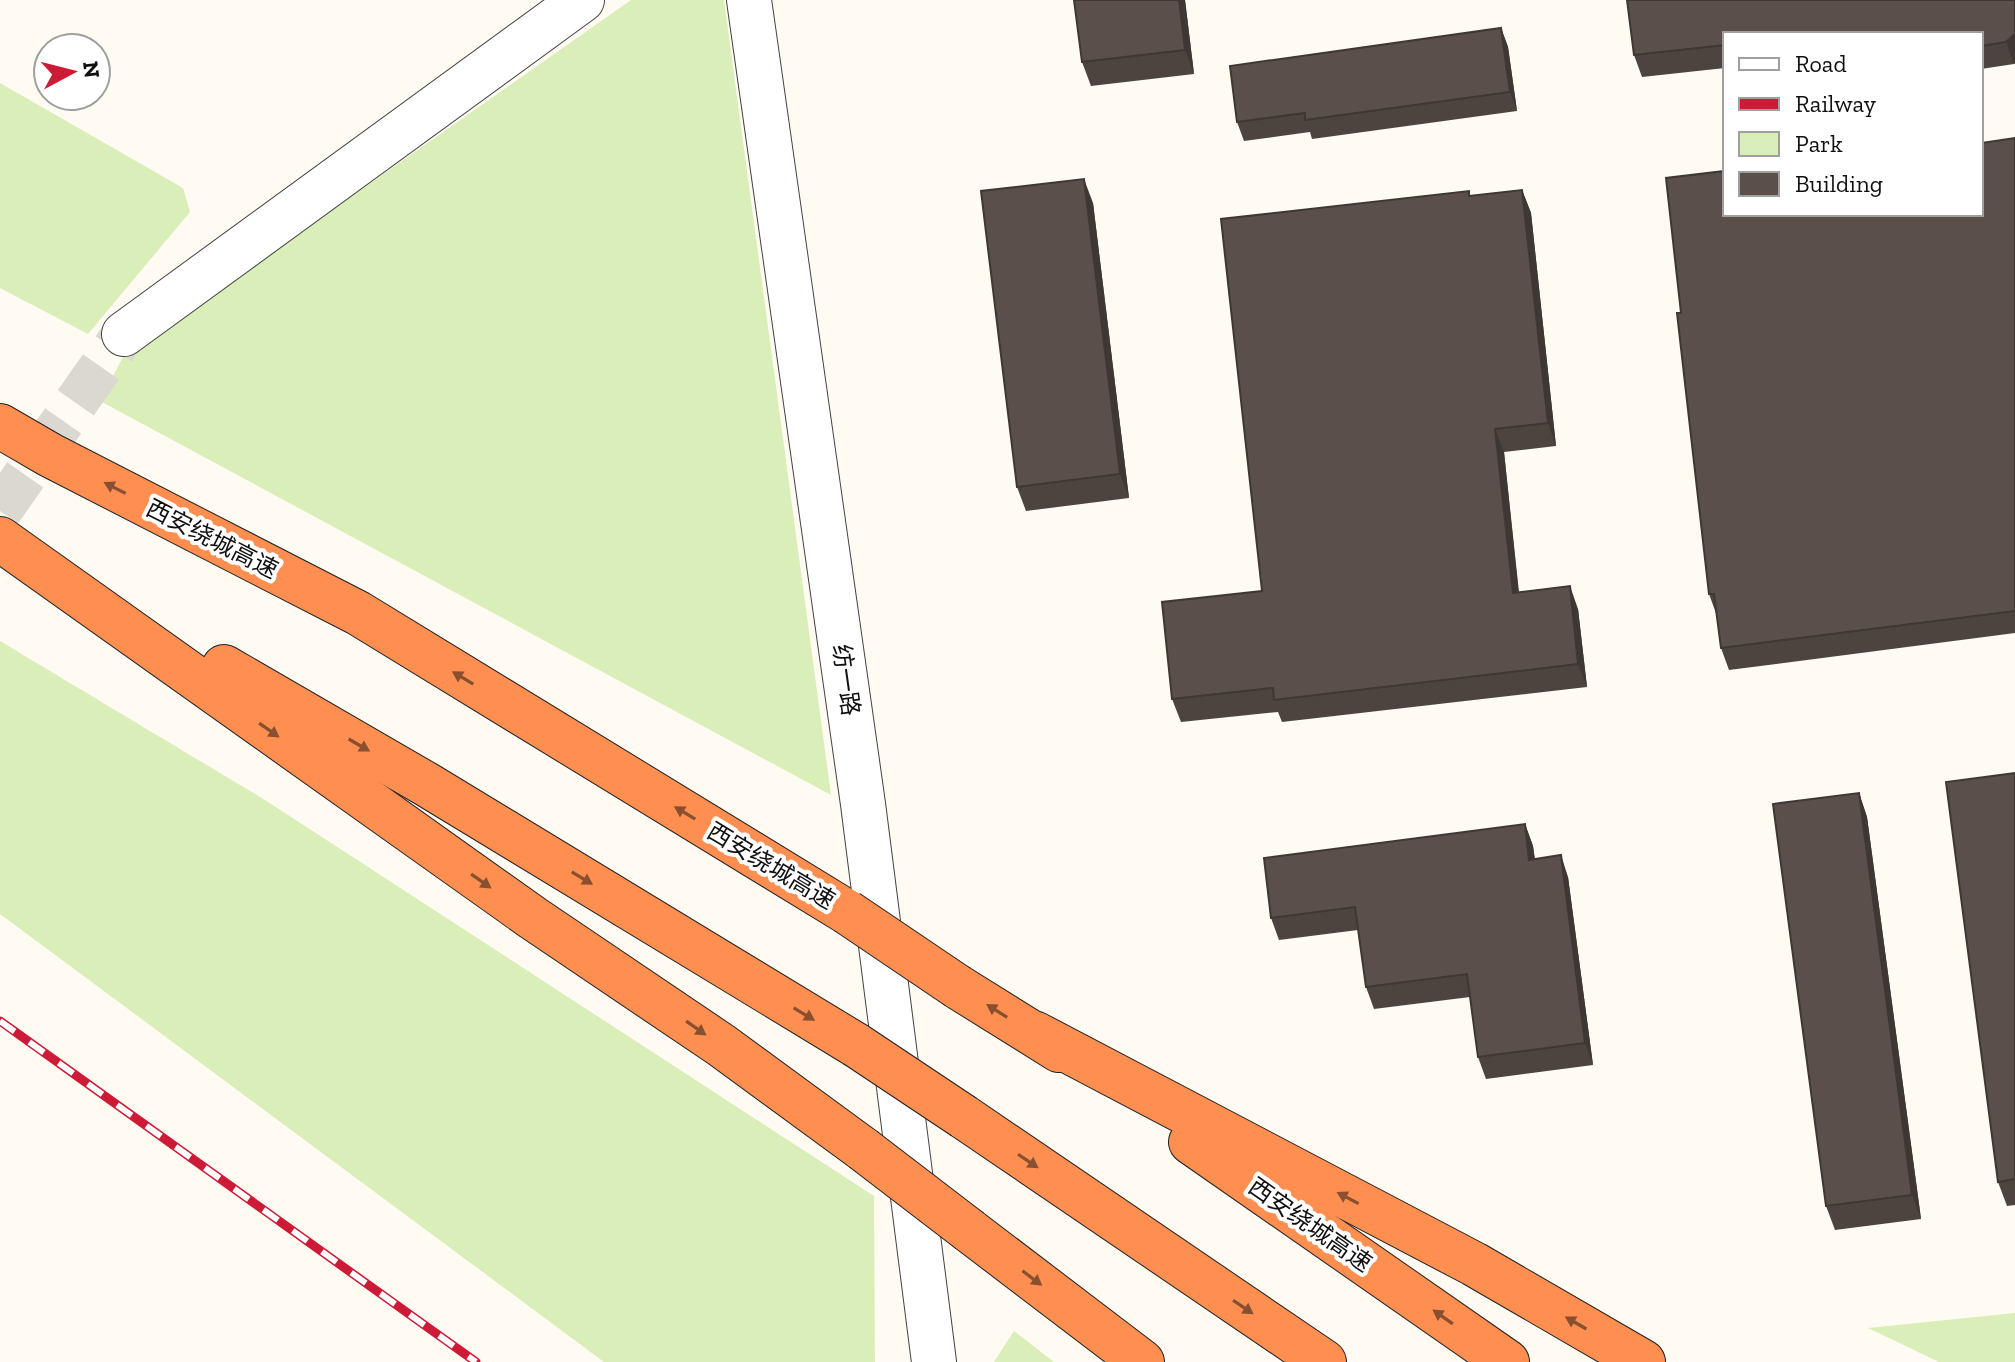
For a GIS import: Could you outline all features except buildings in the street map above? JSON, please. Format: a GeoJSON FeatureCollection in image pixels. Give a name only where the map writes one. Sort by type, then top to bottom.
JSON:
{"type":"FeatureCollection","features":[{"type":"Feature","properties":{"kind":"highway","name":"西安绕城高速"},"geometry":{"type":"LineString","coordinates":[[0,426],[50,455],[358,613],[847,912],[958,987],[1036,1034],[1507,1362]]}},
{"type":"Feature","properties":{"kind":"highway"},"geometry":{"type":"LineString","coordinates":[[0,539],[426,784],[856,1045],[1324,1362]]}},
{"type":"Feature","properties":{"kind":"highway"},"geometry":{"type":"LineString","coordinates":[[0,539],[533,918],[721,1045],[1142,1362]]}},
{"type":"Feature","properties":{"kind":"highway"},"geometry":{"type":"LineString","coordinates":[[1036,1034],[1474,1264],[1643,1362]]}},
{"type":"Feature","properties":{"kind":"street"},"geometry":{"type":"LineString","coordinates":[[124,334],[582,0]]}},
{"type":"Feature","properties":{"kind":"street","name":"纺一路"},"geometry":{"type":"LineString","coordinates":[[749,0],[863,804],[934,1362]]}},
{"type":"Feature","properties":{"kind":"green space"},"geometry":{"type":"Polygon","coordinates":[[[631,0],[724,0],[831,795],[100,401],[123,357],[631,0]]]}},
{"type":"Feature","properties":{"kind":"green space"},"geometry":{"type":"Polygon","coordinates":[[[0,83],[32,101],[32,112],[51,112],[183,188],[190,212],[88,334],[0,288],[0,83]]]}},
{"type":"Feature","properties":{"kind":"green space"},"geometry":{"type":"Polygon","coordinates":[[[0,641],[265,800],[874,1196],[875,1362],[604,1362],[0,914],[0,641]]]}},
{"type":"Feature","properties":{"kind":"green space"},"geometry":{"type":"Polygon","coordinates":[[[2015,1313],[2015,1362],[1939,1362],[1868,1328],[2015,1313]]]}},
{"type":"Feature","properties":{"kind":"green space"},"geometry":{"type":"Polygon","coordinates":[[[1014,1331],[1054,1362],[994,1362],[1014,1331]]]}},
{"type":"Feature","properties":{"kind":"tunnel"},"geometry":{"type":"LineString","coordinates":[[0,511],[124,334]]}},
{"type":"Feature","properties":{"kind":"railway"},"geometry":{"type":"LineString","coordinates":[[0,1021],[476,1362]]}}]}
